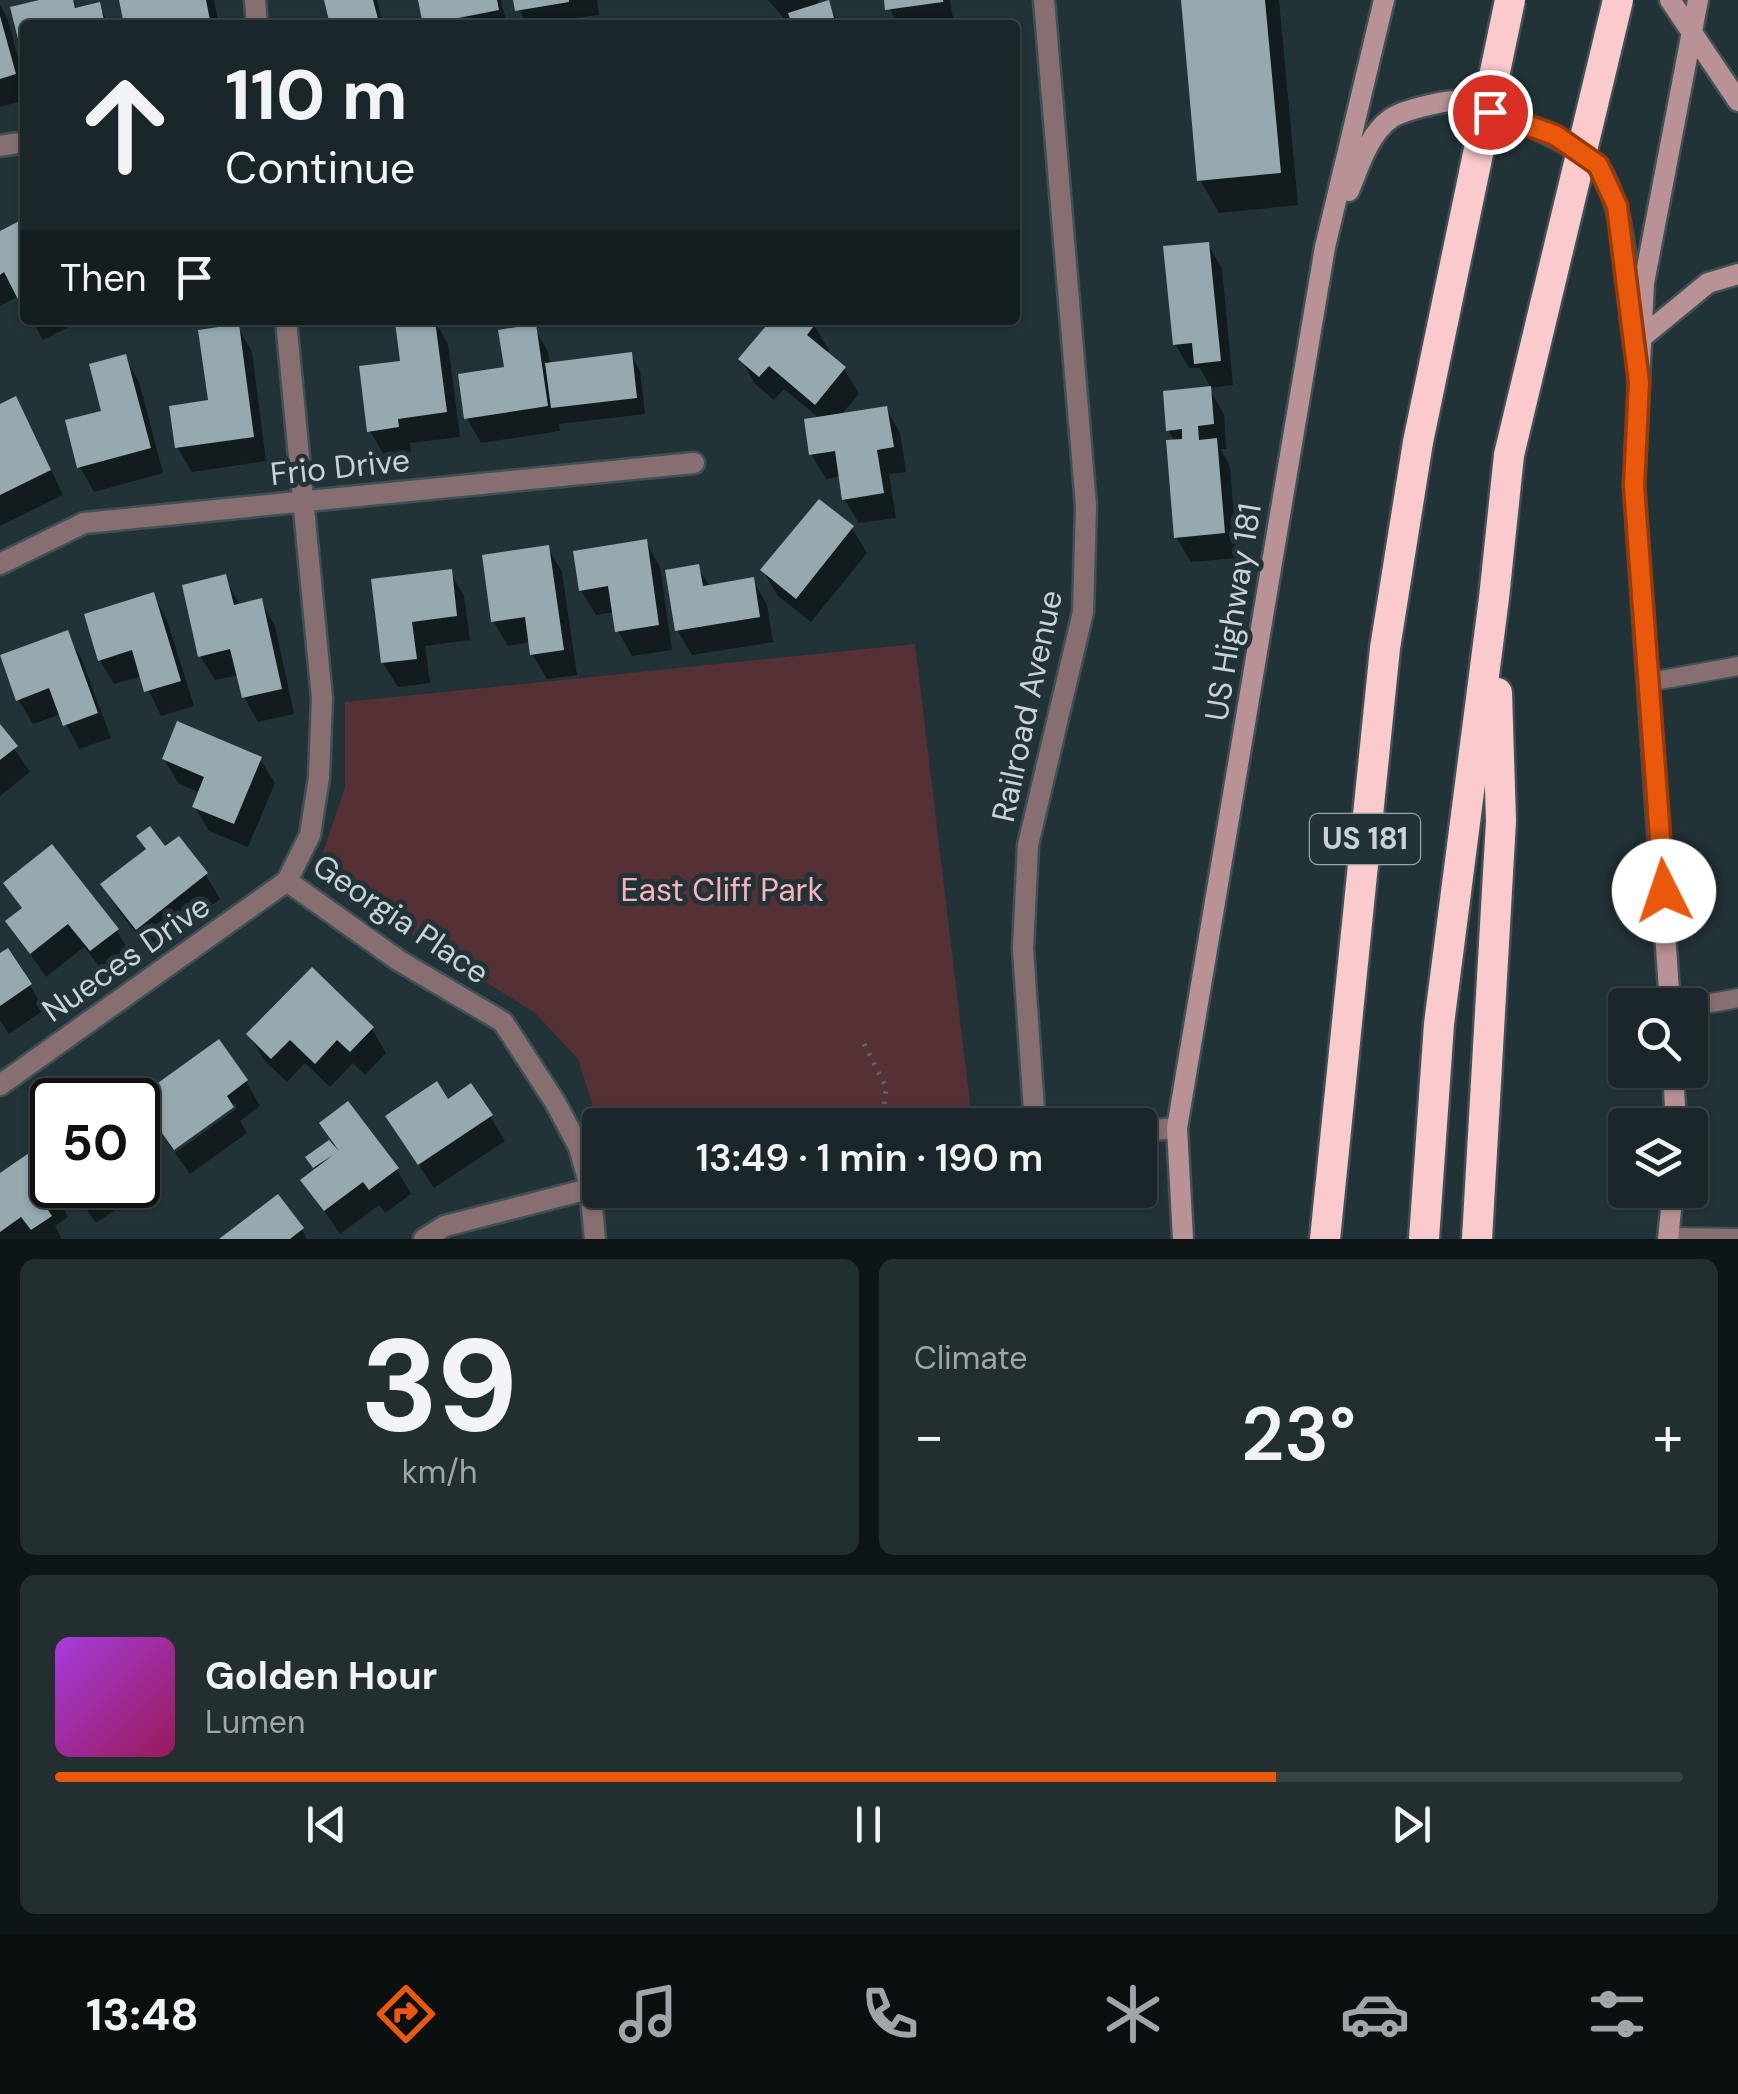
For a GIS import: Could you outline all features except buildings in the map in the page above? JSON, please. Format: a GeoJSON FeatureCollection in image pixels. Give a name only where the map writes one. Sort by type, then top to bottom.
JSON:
{"type":"FeatureCollection","features":[{"type":"Feature","properties":{"kind":"highway","name":"US 181"},"geometry":{"type":"LineString","coordinates":[[1325,1239],[1384,648],[1418,442],[1510,0]]}},
{"type":"Feature","properties":{"kind":"highway","name":"US 181"},"geometry":{"type":"LineString","coordinates":[[1424,1239],[1439,1024],[1510,455],[1618,0]]}},
{"type":"Feature","properties":{"kind":"highway"},"geometry":{"type":"LineString","coordinates":[[1477,1239],[1500,821],[1494,598]]}},
{"type":"Feature","properties":{"kind":"main road","name":"US Highway 181"},"geometry":{"type":"LineString","coordinates":[[1183,1239],[1177,1128],[1324,247],[1384,0]]}},
{"type":"Feature","properties":{"kind":"main road"},"geometry":{"type":"LineString","coordinates":[[1670,0],[1738,101]]}},
{"type":"Feature","properties":{"kind":"main road"},"geometry":{"type":"LineString","coordinates":[[1669,988],[1634,486],[1644,282],[1698,0]]}},
{"type":"Feature","properties":{"kind":"main road"},"geometry":{"type":"LineString","coordinates":[[1324,247],[1368,145],[1390,118],[1457,101],[1555,135],[1598,165],[1617,206],[1639,382]]}},
{"type":"Feature","properties":{"kind":"main road"},"geometry":{"type":"LineString","coordinates":[[1642,338],[1708,284],[1738,274]]}},
{"type":"Feature","properties":{"kind":"main road"},"geometry":{"type":"LineString","coordinates":[[1669,1238],[1671,1208]]}},
{"type":"Feature","properties":{"kind":"street","name":"Railroad Avenue"},"geometry":{"type":"LineString","coordinates":[[1034,1108],[1024,949],[1028,845],[1083,612],[1086,506],[1044,0]]}},
{"type":"Feature","properties":{"kind":"street","name":"Georgia Place"},"geometry":{"type":"LineString","coordinates":[[286,325],[322,698],[319,777],[310,835],[287,881],[398,960],[503,1022],[555,1102],[582,1154]]}},
{"type":"Feature","properties":{"kind":"street","name":"Frio Drive"},"geometry":{"type":"LineString","coordinates":[[0,564],[84,524],[694,463]]}},
{"type":"Feature","properties":{"kind":"street","name":"Nueces Drive"},"geometry":{"type":"LineString","coordinates":[[0,1085],[287,881]]}},
{"type":"Feature","properties":{"kind":"street"},"geometry":{"type":"LineString","coordinates":[[1157,1130],[1177,1128]]}},
{"type":"Feature","properties":{"kind":"street"},"geometry":{"type":"LineString","coordinates":[[424,1239],[445,1226],[582,1189]]}},
{"type":"Feature","properties":{"kind":"street","name":"Georgia Place"},"geometry":{"type":"LineString","coordinates":[[595,1208],[595,1239]]}},
{"type":"Feature","properties":{"kind":"lane"},"geometry":{"type":"LineString","coordinates":[[1648,682],[1738,666]]}},
{"type":"Feature","properties":{"kind":"lane"},"geometry":{"type":"LineString","coordinates":[[1708,1004],[1738,998]]}},
{"type":"Feature","properties":{"kind":"lane"},"geometry":{"type":"LineString","coordinates":[[1669,1238],[1738,1238]]}},
{"type":"Feature","properties":{"kind":"path"},"geometry":{"type":"LineString","coordinates":[[864,1044],[886,1087],[884,1108]]}},
{"type":"Feature","properties":{"kind":"green space","name":"East Cliff Park"},"geometry":{"type":"Polygon","coordinates":[[[915,644],[971,1108],[593,1108],[578,1059],[535,1013],[336,887],[319,864],[345,788],[345,702],[915,644]]]}},
{"type":"Feature","properties":{"kind":"route"},"geometry":{"type":"LineString","coordinates":[[1490,112],[1555,135],[1598,165],[1617,206],[1639,382],[1634,486],[1664,891]]}}]}
